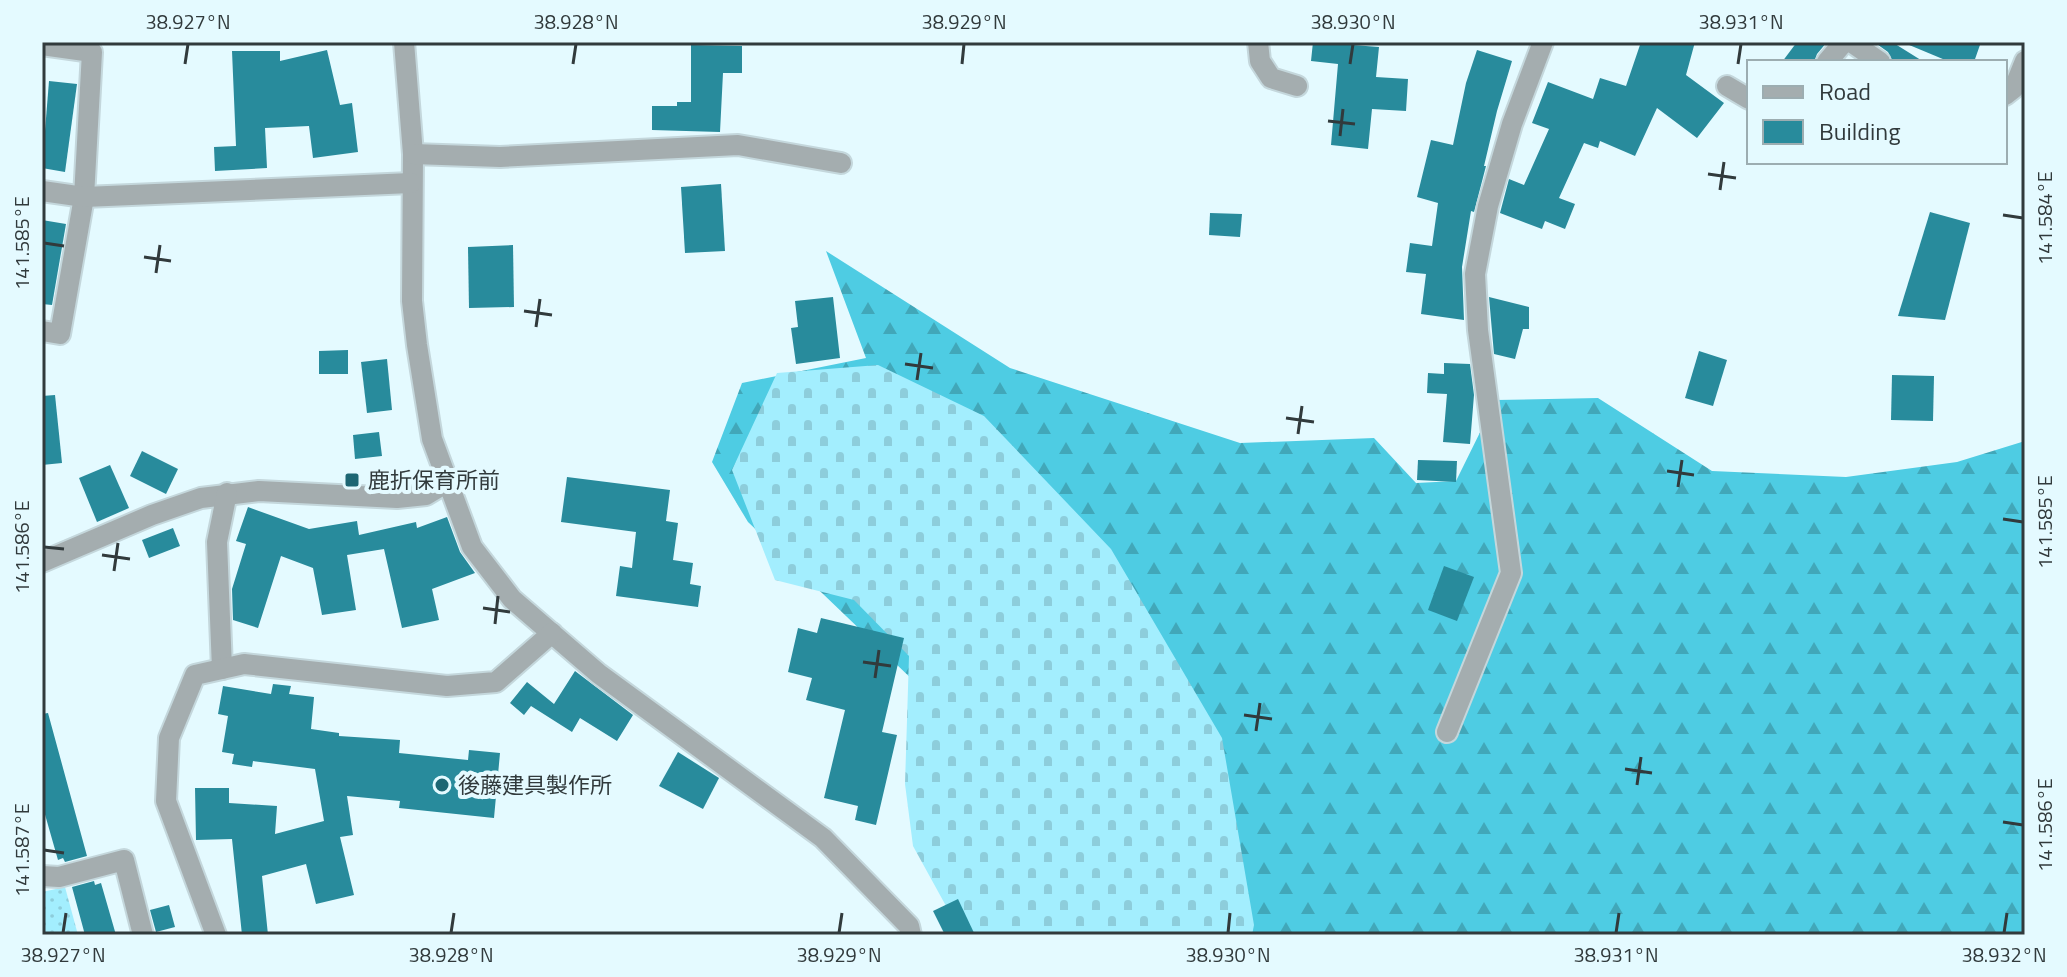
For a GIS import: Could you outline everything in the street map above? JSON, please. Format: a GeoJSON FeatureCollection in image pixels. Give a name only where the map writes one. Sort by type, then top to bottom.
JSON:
{"type":"FeatureCollection","features":[{"type":"Feature","properties":{"kind":"street"},"geometry":{"type":"LineString","coordinates":[[404,42],[413,154],[412,301],[417,345],[432,439],[472,547],[512,599],[599,674],[823,838],[909,926],[911,935]]}},
{"type":"Feature","properties":{"kind":"street"},"geometry":{"type":"LineString","coordinates":[[1258,42],[1260,61],[1271,78],[1297,86]]}},
{"type":"Feature","properties":{"kind":"street"},"geometry":{"type":"LineString","coordinates":[[1447,732],[1511,573],[1478,330],[1475,274],[1488,206],[1512,124],[1543,42]]}},
{"type":"Feature","properties":{"kind":"street"},"geometry":{"type":"LineString","coordinates":[[1829,60],[1844,42]]}},
{"type":"Feature","properties":{"kind":"street"},"geometry":{"type":"LineString","coordinates":[[1851,42],[1877,60]]}},
{"type":"Feature","properties":{"kind":"street"},"geometry":{"type":"LineString","coordinates":[[42,45],[92,52],[84,197],[60,334],[42,331]]}},
{"type":"Feature","properties":{"kind":"street"},"geometry":{"type":"LineString","coordinates":[[2007,93],[2014,88],[2025,61]]}},
{"type":"Feature","properties":{"kind":"street"},"geometry":{"type":"LineString","coordinates":[[1727,86],[1747,98]]}},
{"type":"Feature","properties":{"kind":"street"},"geometry":{"type":"LineString","coordinates":[[413,154],[500,157],[738,145],[841,163]]}},
{"type":"Feature","properties":{"kind":"street"},"geometry":{"type":"LineString","coordinates":[[42,191],[84,197],[411,183]]}},
{"type":"Feature","properties":{"kind":"street"},"geometry":{"type":"LineString","coordinates":[[42,562],[152,515],[201,498],[259,491],[397,498],[426,495],[446,483]]}},
{"type":"Feature","properties":{"kind":"street"},"geometry":{"type":"LineString","coordinates":[[222,669],[217,542],[227,493]]}},
{"type":"Feature","properties":{"kind":"street"},"geometry":{"type":"LineString","coordinates":[[216,935],[166,801],[169,738],[195,675],[244,664],[447,686],[496,682],[552,633]]}},
{"type":"Feature","properties":{"kind":"street"},"geometry":{"type":"LineString","coordinates":[[42,876],[59,877],[124,860],[143,935]]}},
{"type":"Feature","properties":{"kind":"green space"},"geometry":{"type":"Polygon","coordinates":[[[826,251],[1010,368],[1240,443],[1374,438],[1416,483],[1456,481],[1496,400],[1598,398],[1712,471],[1846,477],[1957,462],[2025,441],[2025,935],[967,935],[918,685],[748,522],[712,462],[742,383],[866,358],[826,251]]]}},
{"type":"Feature","properties":{"kind":"green space"},"geometry":{"type":"Polygon","coordinates":[[[878,365],[984,416],[1111,549],[1222,738],[1254,925],[1252,935],[962,935],[913,846],[905,784],[909,656],[854,600],[775,580],[732,470],[777,373],[878,365]]]}},
{"type":"Feature","properties":{"kind":"green space"},"geometry":{"type":"Polygon","coordinates":[[[65,887],[78,935],[42,935],[42,892],[65,887]]]}},
{"type":"Feature","properties":{"kind":"building"},"geometry":{"type":"Polygon","coordinates":[[[1313,42],[1379,47],[1376,77],[1408,79],[1406,111],[1372,109],[1368,149],[1331,145],[1338,64],[1311,61],[1313,42]]]}},
{"type":"Feature","properties":{"kind":"building"},"geometry":{"type":"Polygon","coordinates":[[[1641,42],[1695,42],[1686,75],[1724,103],[1697,138],[1657,108],[1635,156],[1600,141],[1598,148],[1584,143],[1559,198],[1575,204],[1565,229],[1545,221],[1542,229],[1500,213],[1509,179],[1524,185],[1549,129],[1532,123],[1548,82],[1593,99],[1600,78],[1626,86],[1641,42]]]}},
{"type":"Feature","properties":{"kind":"building"},"geometry":{"type":"Polygon","coordinates":[[[1797,42],[1827,42],[1815,60],[1784,60],[1797,42]]]}},
{"type":"Feature","properties":{"kind":"building"},"geometry":{"type":"Polygon","coordinates":[[[1874,42],[1892,42],[1921,60],[1892,60],[1888,52],[1874,42]]]}},
{"type":"Feature","properties":{"kind":"building"},"geometry":{"type":"Polygon","coordinates":[[[1902,42],[1981,42],[1975,60],[1945,60],[1902,42]]]}},
{"type":"Feature","properties":{"kind":"building"},"geometry":{"type":"Polygon","coordinates":[[[691,45],[742,46],[742,73],[723,73],[720,132],[652,130],[652,106],[677,106],[677,102],[691,102],[691,45]]]}},
{"type":"Feature","properties":{"kind":"building"},"geometry":{"type":"Polygon","coordinates":[[[327,50],[340,105],[352,103],[358,152],[313,158],[309,126],[265,128],[267,168],[215,171],[214,147],[236,146],[232,51],[280,51],[280,61],[327,50]]]}},
{"type":"Feature","properties":{"kind":"building"},"geometry":{"type":"Polygon","coordinates":[[[1477,50],[1512,61],[1474,212],[1471,211],[1462,267],[1464,320],[1421,314],[1426,274],[1406,272],[1410,243],[1432,246],[1438,203],[1417,197],[1431,140],[1453,145],[1466,83],[1477,50]]]}},
{"type":"Feature","properties":{"kind":"building"},"geometry":{"type":"Polygon","coordinates":[[[49,81],[77,84],[65,172],[42,168],[49,81]]]}},
{"type":"Feature","properties":{"kind":"building"},"geometry":{"type":"Polygon","coordinates":[[[721,184],[725,251],[685,253],[681,187],[721,184]]]}},
{"type":"Feature","properties":{"kind":"building"},"geometry":{"type":"Polygon","coordinates":[[[1930,212],[1970,223],[1945,320],[1898,316],[1930,212]]]}},
{"type":"Feature","properties":{"kind":"building"},"geometry":{"type":"Polygon","coordinates":[[[1210,213],[1242,214],[1240,237],[1209,235],[1210,213]]]}},
{"type":"Feature","properties":{"kind":"building"},"geometry":{"type":"Polygon","coordinates":[[[42,220],[66,224],[52,305],[42,304],[42,220]]]}},
{"type":"Feature","properties":{"kind":"building"},"geometry":{"type":"Polygon","coordinates":[[[513,245],[514,307],[469,308],[468,247],[513,245]]]}},
{"type":"Feature","properties":{"kind":"building"},"geometry":{"type":"Polygon","coordinates":[[[833,297],[840,358],[796,364],[791,328],[798,327],[795,301],[833,297]]]}},
{"type":"Feature","properties":{"kind":"building"},"geometry":{"type":"Polygon","coordinates":[[[1489,297],[1529,307],[1529,329],[1523,329],[1515,359],[1494,354],[1489,297]]]}},
{"type":"Feature","properties":{"kind":"building"},"geometry":{"type":"Polygon","coordinates":[[[348,350],[348,374],[319,374],[319,351],[348,350]]]}},
{"type":"Feature","properties":{"kind":"building"},"geometry":{"type":"Polygon","coordinates":[[[1699,351],[1727,360],[1713,406],[1685,398],[1699,351]]]}},
{"type":"Feature","properties":{"kind":"building"},"geometry":{"type":"Polygon","coordinates":[[[387,359],[392,410],[367,413],[361,362],[387,359]]]}},
{"type":"Feature","properties":{"kind":"building"},"geometry":{"type":"Polygon","coordinates":[[[1444,363],[1470,364],[1474,395],[1470,444],[1443,442],[1447,394],[1427,393],[1428,373],[1444,374],[1444,363]]]}},
{"type":"Feature","properties":{"kind":"building"},"geometry":{"type":"Polygon","coordinates":[[[1892,375],[1934,376],[1933,421],[1891,420],[1892,375]]]}},
{"type":"Feature","properties":{"kind":"building"},"geometry":{"type":"Polygon","coordinates":[[[55,395],[62,463],[42,465],[42,396],[55,395]]]}},
{"type":"Feature","properties":{"kind":"building"},"geometry":{"type":"Polygon","coordinates":[[[379,432],[382,456],[355,459],[353,435],[379,432]]]}},
{"type":"Feature","properties":{"kind":"building"},"geometry":{"type":"Polygon","coordinates":[[[142,451],[178,469],[166,494],[130,476],[142,451]]]}},
{"type":"Feature","properties":{"kind":"building"},"geometry":{"type":"Polygon","coordinates":[[[1418,460],[1457,461],[1456,482],[1417,480],[1418,460]]]}},
{"type":"Feature","properties":{"kind":"building"},"geometry":{"type":"Polygon","coordinates":[[[110,465],[129,508],[97,522],[79,478],[110,465]]]}},
{"type":"Feature","properties":{"kind":"building"},"geometry":{"type":"Polygon","coordinates":[[[567,477],[670,490],[666,521],[678,523],[673,560],[693,563],[690,584],[701,586],[698,607],[616,596],[620,566],[632,568],[636,532],[561,522],[567,477]]]}},
{"type":"Feature","properties":{"kind":"building"},"geometry":{"type":"Polygon","coordinates":[[[248,507],[309,529],[357,521],[359,535],[416,522],[417,528],[447,517],[460,552],[475,573],[432,589],[439,620],[402,628],[384,549],[347,555],[356,610],[322,615],[313,568],[281,556],[258,628],[233,620],[232,589],[246,544],[236,541],[248,507]]]}},
{"type":"Feature","properties":{"kind":"building"},"geometry":{"type":"Polygon","coordinates":[[[173,528],[180,546],[149,558],[142,540],[173,528]]]}},
{"type":"Feature","properties":{"kind":"building"},"geometry":{"type":"Polygon","coordinates":[[[1444,566],[1474,577],[1457,621],[1428,610],[1444,566]]]}},
{"type":"Feature","properties":{"kind":"building"},"geometry":{"type":"Polygon","coordinates":[[[821,618],[904,638],[882,732],[897,735],[876,825],[855,820],[858,806],[824,798],[845,710],[806,700],[812,678],[788,672],[798,628],[817,633],[821,618]]]}},
{"type":"Feature","properties":{"kind":"building"},"geometry":{"type":"Polygon","coordinates":[[[575,671],[633,715],[617,741],[580,718],[572,732],[531,706],[524,715],[510,703],[527,682],[554,704],[575,671]]]}},
{"type":"Feature","properties":{"kind":"building"},"geometry":{"type":"Polygon","coordinates":[[[273,684],[291,686],[289,694],[314,697],[311,729],[339,733],[339,736],[400,740],[399,753],[468,760],[469,750],[500,753],[494,818],[399,808],[400,801],[347,796],[353,835],[340,837],[354,895],[316,904],[306,864],[262,876],[268,935],[242,935],[232,839],[196,840],[195,788],[229,788],[229,803],[277,806],[275,834],[324,821],[315,769],[253,761],[252,767],[232,764],[234,754],[222,752],[228,716],[218,714],[223,686],[271,694],[273,684]]]}},
{"type":"Feature","properties":{"kind":"building"},"geometry":{"type":"Polygon","coordinates":[[[48,713],[87,856],[65,862],[63,858],[58,860],[42,804],[42,714],[48,713]]]}},
{"type":"Feature","properties":{"kind":"building"},"geometry":{"type":"Polygon","coordinates":[[[678,752],[719,778],[703,809],[659,786],[678,752]]]}},
{"type":"Feature","properties":{"kind":"building"},"geometry":{"type":"Polygon","coordinates":[[[94,881],[95,885],[101,883],[116,935],[85,935],[72,887],[94,881]]]}},
{"type":"Feature","properties":{"kind":"building"},"geometry":{"type":"Polygon","coordinates":[[[958,899],[975,935],[945,935],[933,911],[958,899]]]}},
{"type":"Feature","properties":{"kind":"building"},"geometry":{"type":"Polygon","coordinates":[[[169,905],[175,927],[156,932],[150,910],[169,905]]]}},
{"type":"Feature","properties":{"kind":"place","name":"鹿折保育所前"},"geometry":{"type":"Point","coordinates":[352,480]}},
{"type":"Feature","properties":{"kind":"place","name":"後藤建具製作所"},"geometry":{"type":"Point","coordinates":[442,785]}}]}
